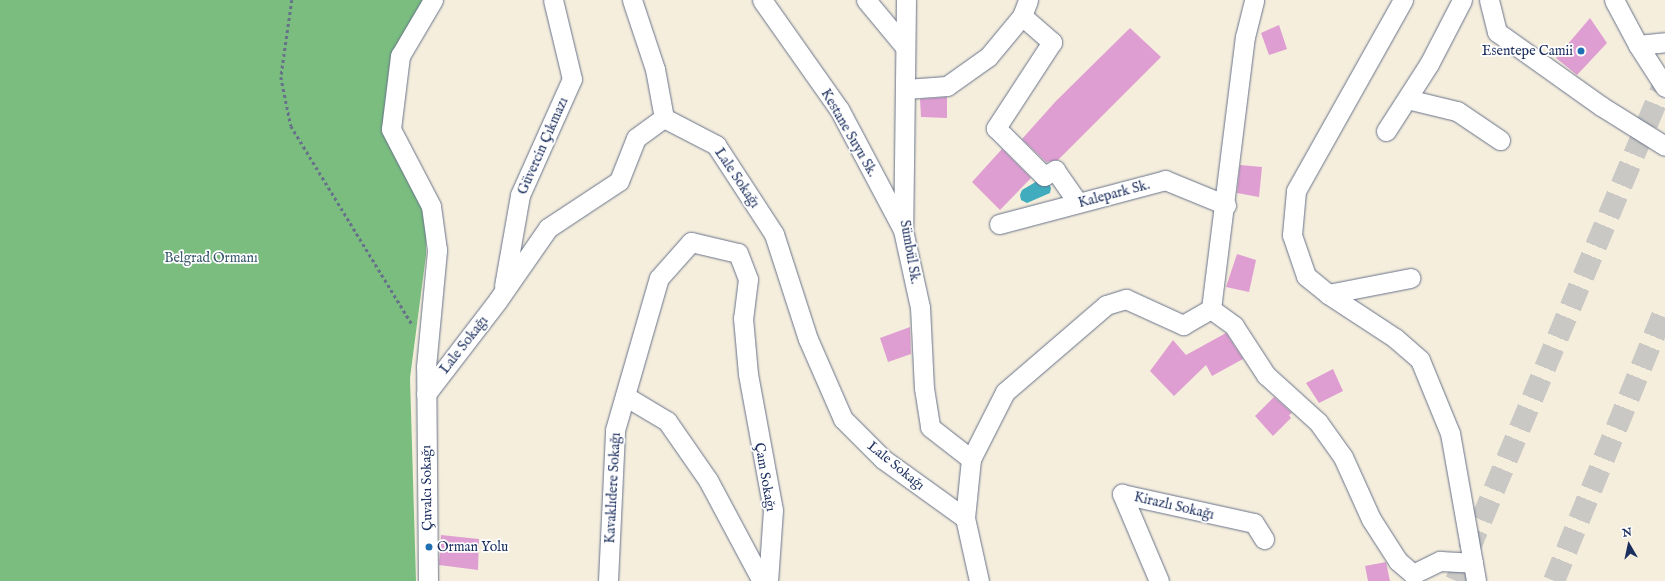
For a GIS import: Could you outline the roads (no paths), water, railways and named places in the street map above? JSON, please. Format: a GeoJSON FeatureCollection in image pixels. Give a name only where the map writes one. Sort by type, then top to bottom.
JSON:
{"type":"FeatureCollection","features":[{"type":"Feature","properties":{"kind":"street","name":"Çuvalcı Sokağı"},"geometry":{"type":"LineString","coordinates":[[428,581],[427,348],[437,250],[431,206],[391,129],[400,56],[433,0]]}},
{"type":"Feature","properties":{"kind":"street","name":"Güvercin Çıkmazı"},"geometry":{"type":"LineString","coordinates":[[503,293],[520,195],[572,79],[553,0]]}},
{"type":"Feature","properties":{"kind":"street"},"geometry":{"type":"LineString","coordinates":[[632,0],[655,69],[664,118]]}},
{"type":"Feature","properties":{"kind":"street","name":"Kestane Suyu Sk."},"geometry":{"type":"LineString","coordinates":[[762,0],[839,109],[903,230]]}},
{"type":"Feature","properties":{"kind":"street"},"geometry":{"type":"LineString","coordinates":[[866,0],[905,47]]}},
{"type":"Feature","properties":{"kind":"street","name":"Sümbül Sk."},"geometry":{"type":"LineString","coordinates":[[906,0],[903,230],[920,307],[924,388],[930,427],[971,459]]}},
{"type":"Feature","properties":{"kind":"street"},"geometry":{"type":"LineString","coordinates":[[1211,309],[1226,205],[1245,37],[1254,0]]}},
{"type":"Feature","properties":{"kind":"street"},"geometry":{"type":"LineString","coordinates":[[1211,309],[1234,326],[1266,375],[1318,422],[1342,457],[1371,519],[1398,562],[1414,574],[1440,561],[1474,572],[1450,433],[1420,360],[1395,338],[1328,294],[1306,276],[1292,235],[1296,191],[1403,0]]}},
{"type":"Feature","properties":{"kind":"street"},"geometry":{"type":"LineString","coordinates":[[1386,131],[1429,64],[1462,0]]}},
{"type":"Feature","properties":{"kind":"street"},"geometry":{"type":"LineString","coordinates":[[1488,0],[1497,32],[1601,106],[1665,146]]}},
{"type":"Feature","properties":{"kind":"street"},"geometry":{"type":"LineString","coordinates":[[1614,0],[1638,45],[1665,87]]}},
{"type":"Feature","properties":{"kind":"street"},"geometry":{"type":"LineString","coordinates":[[905,89],[947,86],[988,57],[1025,8],[1052,42],[996,128],[1044,176],[1055,170],[1078,203]]}},
{"type":"Feature","properties":{"kind":"street"},"geometry":{"type":"LineString","coordinates":[[1638,45],[1665,42]]}},
{"type":"Feature","properties":{"kind":"street"},"geometry":{"type":"LineString","coordinates":[[1407,99],[1457,111],[1500,140]]}},
{"type":"Feature","properties":{"kind":"street","name":"Lale Sokağı"},"geometry":{"type":"LineString","coordinates":[[426,394],[503,293],[548,228],[619,181],[636,138],[664,118],[716,145],[774,234],[808,339],[843,419],[883,459],[965,518]]}},
{"type":"Feature","properties":{"kind":"street","name":"Kalepark Sk."},"geometry":{"type":"LineString","coordinates":[[999,224],[1164,180],[1226,205]]}},
{"type":"Feature","properties":{"kind":"street","name":"Çam Sokağı"},"geometry":{"type":"LineString","coordinates":[[625,396],[659,278],[691,242],[738,253],[748,279],[743,318],[748,374],[773,510],[768,581]]}},
{"type":"Feature","properties":{"kind":"street"},"geometry":{"type":"LineString","coordinates":[[1328,294],[1410,278]]}},
{"type":"Feature","properties":{"kind":"street"},"geometry":{"type":"LineString","coordinates":[[979,581],[965,518],[971,459],[1004,392],[1106,305],[1126,299],[1183,325],[1211,309]]}},
{"type":"Feature","properties":{"kind":"street"},"geometry":{"type":"LineString","coordinates":[[625,396],[667,421],[708,480],[762,581]]}},
{"type":"Feature","properties":{"kind":"street","name":"Kavaklıdere Sokağı"},"geometry":{"type":"LineString","coordinates":[[608,581],[614,430],[625,396]]}},
{"type":"Feature","properties":{"kind":"street","name":"Kirazlı Sokağı"},"geometry":{"type":"LineString","coordinates":[[1159,581],[1122,494],[1254,524],[1264,539]]}},
{"type":"Feature","properties":{"kind":"water"},"geometry":{"type":"Polygon","coordinates":[[[1039,180],[1048,182],[1051,188],[1050,193],[1027,203],[1021,200],[1020,195],[1022,190],[1039,180]]]}},
{"type":"Feature","properties":{"kind":"tunnel"},"geometry":{"type":"LineString","coordinates":[[1456,581],[1665,81]]}},
{"type":"Feature","properties":{"kind":"tunnel"},"geometry":{"type":"LineString","coordinates":[[1554,581],[1665,309]]}},
{"type":"Feature","properties":{"kind":"place","name":"Esentepe Camii"},"geometry":{"type":"Point","coordinates":[1581,51]}},
{"type":"Feature","properties":{"kind":"place","name":"Orman Yolu"},"geometry":{"type":"Point","coordinates":[429,547]}},
{"type":"Feature","properties":{"kind":"park label","name":"Belgrad Ormanı"},"geometry":{"type":"Point","coordinates":[211,258]}}]}
